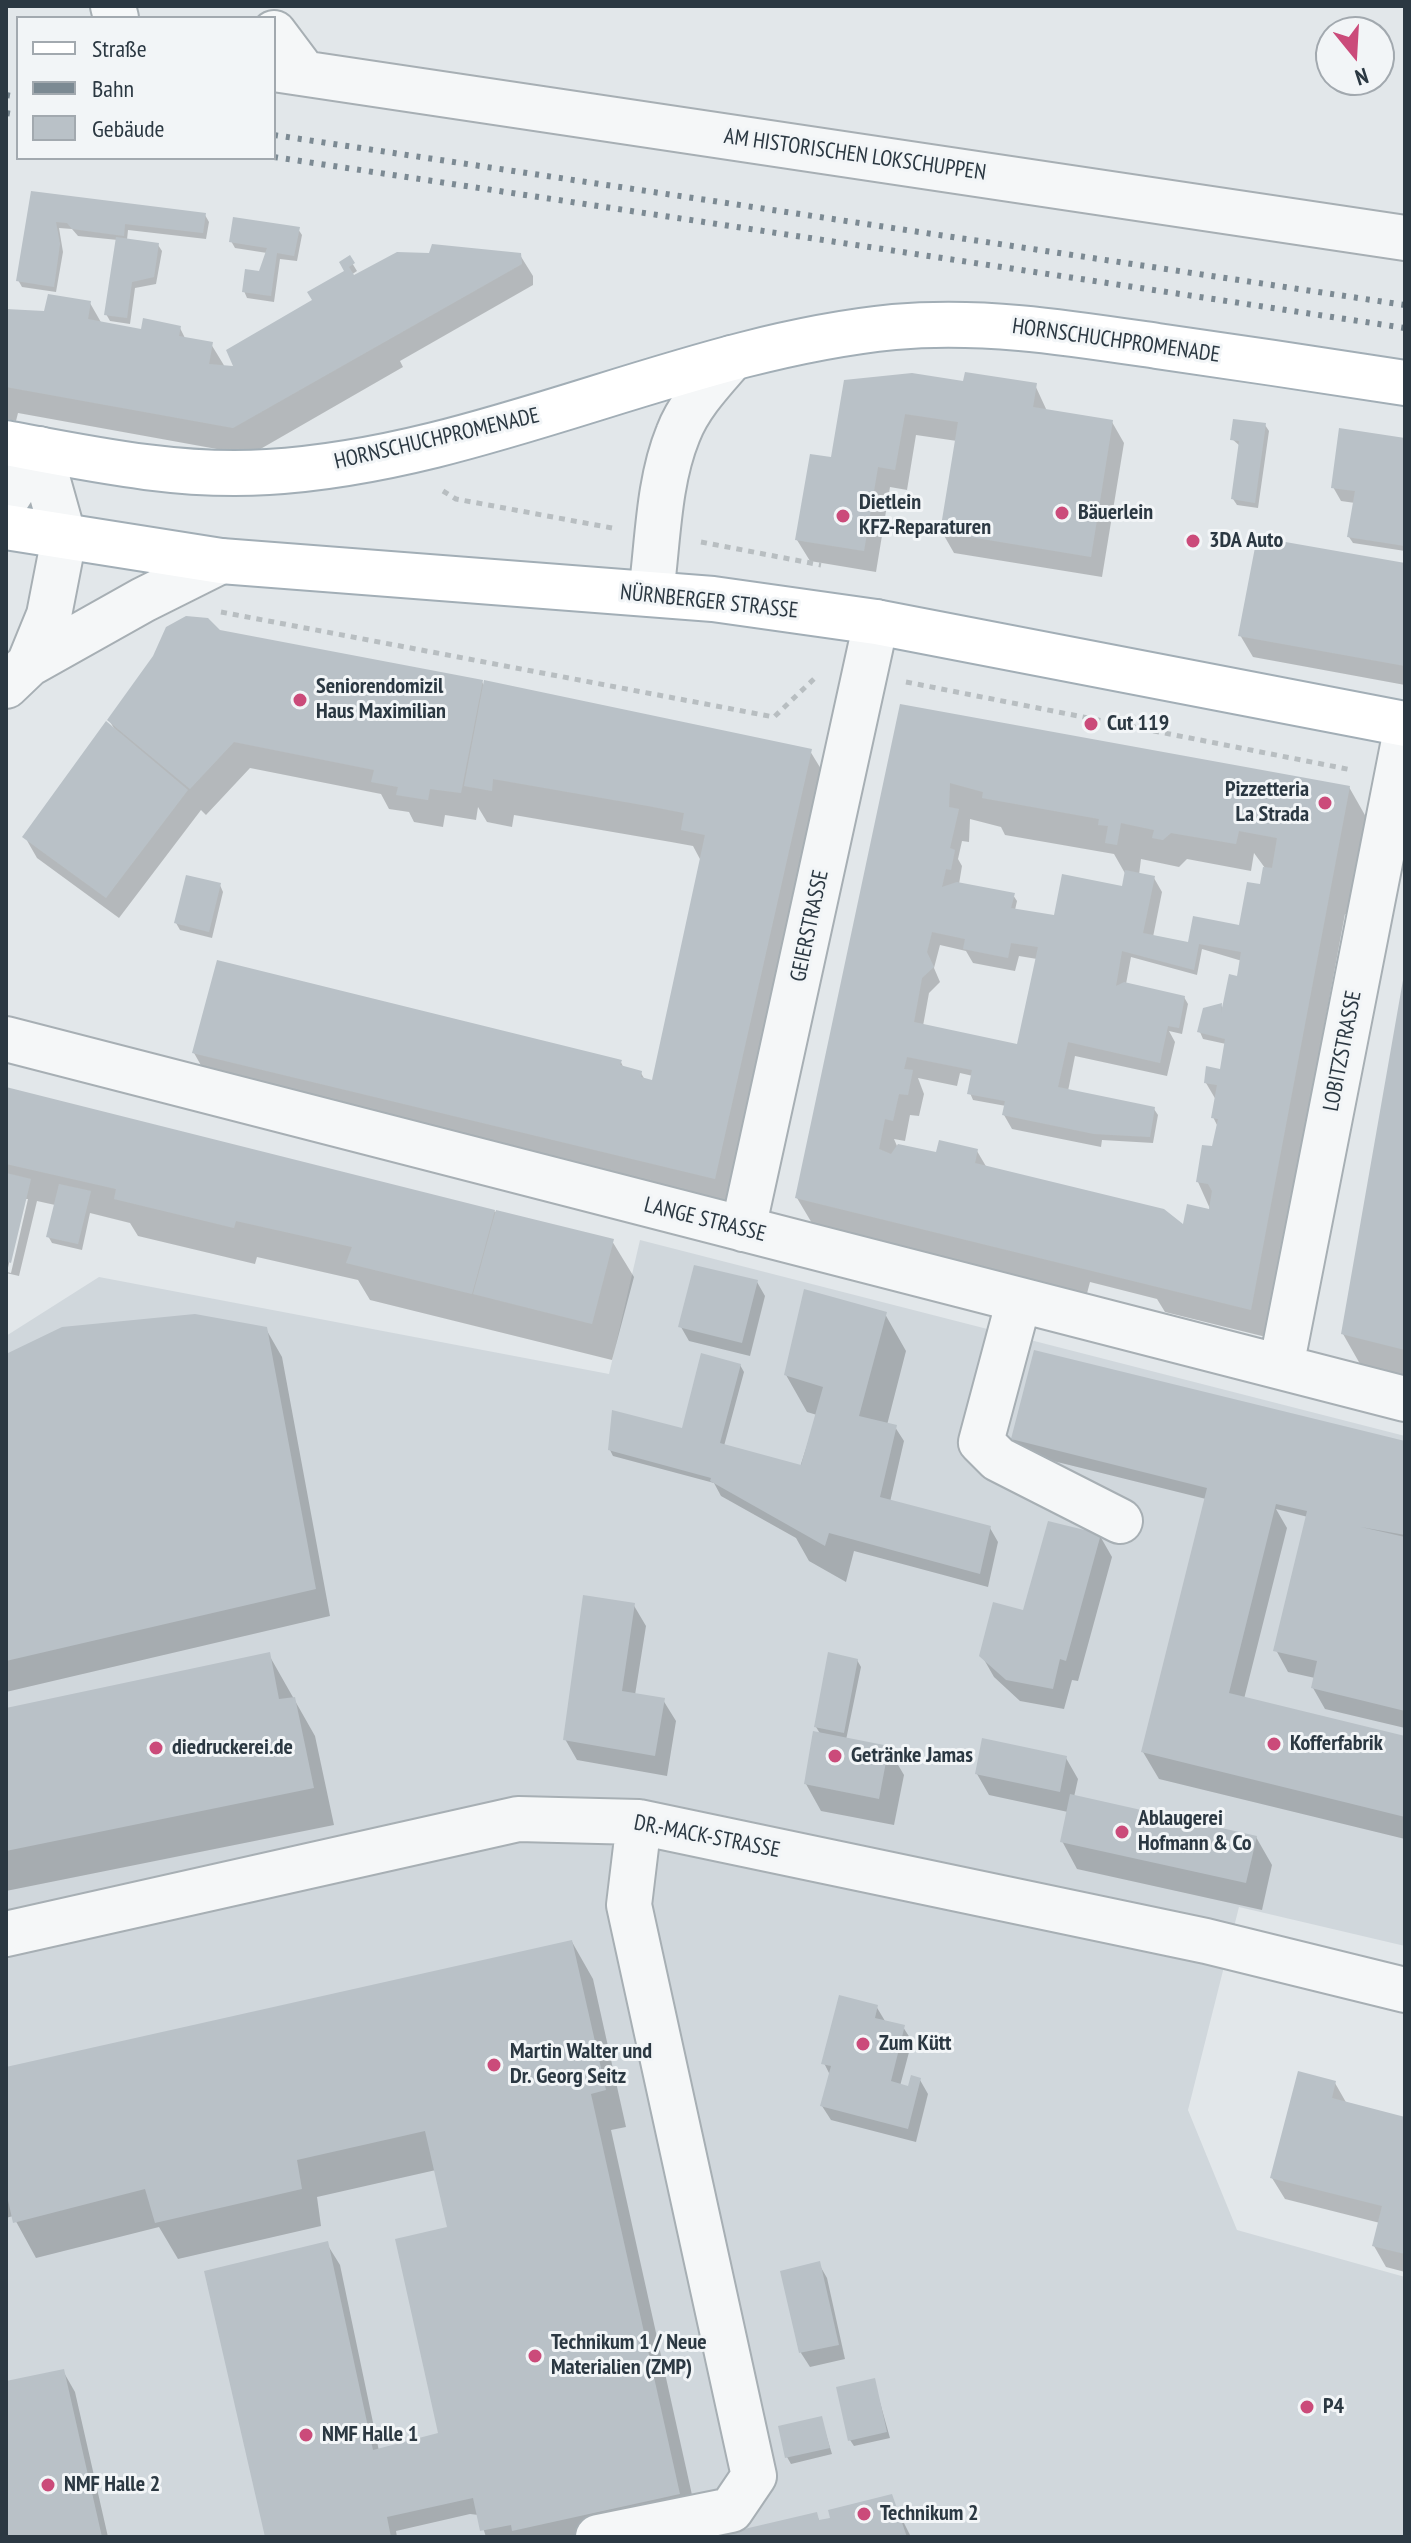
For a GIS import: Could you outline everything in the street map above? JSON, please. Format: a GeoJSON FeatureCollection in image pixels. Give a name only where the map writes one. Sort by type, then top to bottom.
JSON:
{"type":"FeatureCollection","features":[{"type":"Feature","properties":{"kind":"main road","name":"HORNSCHUCHPROMENADE"},"geometry":{"type":"LineString","coordinates":[[23,446],[213,473],[269,472],[334,464],[408,449],[570,406],[732,358],[815,339],[896,327],[1014,325],[1405,383]]}},
{"type":"Feature","properties":{"kind":"main road","name":"NÜRNBERGER STRASSE"},"geometry":{"type":"LineString","coordinates":[[6,527],[221,561],[713,599],[876,622],[1405,724]]}},
{"type":"Feature","properties":{"kind":"street","name":"AM HISTORISCHEN LOKSCHUPPEN"},"geometry":{"type":"LineString","coordinates":[[276,38],[289,71],[1405,238]]}},
{"type":"Feature","properties":{"kind":"street"},"geometry":{"type":"LineString","coordinates":[[651,594],[667,470],[678,433],[699,397],[732,358]]}},
{"type":"Feature","properties":{"kind":"street"},"geometry":{"type":"LineString","coordinates":[[6,500],[23,446]]}},
{"type":"Feature","properties":{"kind":"street"},"geometry":{"type":"LineString","coordinates":[[18,675],[49,615],[64,538],[23,446]]}},
{"type":"Feature","properties":{"kind":"street"},"geometry":{"type":"LineString","coordinates":[[18,675],[143,600],[221,561]]}},
{"type":"Feature","properties":{"kind":"street","name":"GEIERSTRASSE"},"geometry":{"type":"LineString","coordinates":[[743,1229],[876,622]]}},
{"type":"Feature","properties":{"kind":"street","name":"LOBITZSTRASSE"},"geometry":{"type":"LineString","coordinates":[[1281,1367],[1405,735]]}},
{"type":"Feature","properties":{"kind":"street","name":"LANGE STRASSE"},"geometry":{"type":"LineString","coordinates":[[6,1039],[1405,1399]]}},
{"type":"Feature","properties":{"kind":"street"},"geometry":{"type":"LineString","coordinates":[[1019,1300],[981,1442],[998,1459],[1120,1521]]}},
{"type":"Feature","properties":{"kind":"street","name":"DR.-MACK-STRASSE"},"geometry":{"type":"LineString","coordinates":[[6,1934],[518,1819],[639,1822],[1206,1941],[1405,1990]]}},
{"type":"Feature","properties":{"kind":"street"},"geometry":{"type":"LineString","coordinates":[[598,2537],[731,2510],[754,2476],[629,1905],[639,1822]]}},
{"type":"Feature","properties":{"kind":"path"},"geometry":{"type":"LineString","coordinates":[[441,490],[456,499],[623,530]]}},
{"type":"Feature","properties":{"kind":"path"},"geometry":{"type":"LineString","coordinates":[[213,610],[774,717],[824,670]]}},
{"type":"Feature","properties":{"kind":"path"},"geometry":{"type":"LineString","coordinates":[[896,680],[1356,771]]}},
{"type":"Feature","properties":{"kind":"shaded area"},"geometry":{"type":"Polygon","coordinates":[[[640,1240],[1405,1436],[1405,1946],[1239,1907],[1188,2110],[1237,2230],[1405,2277],[1405,2537],[6,2537],[6,1336],[99,1277],[609,1374],[640,1240]]]}},
{"type":"Feature","properties":{"kind":"building"},"geometry":{"type":"Polygon","coordinates":[[[31,191],[206,213],[203,233],[125,224],[124,236],[72,229],[67,223],[56,222],[60,244],[54,287],[16,281],[31,191]]]}},
{"type":"Feature","properties":{"kind":"building"},"geometry":{"type":"Polygon","coordinates":[[[233,217],[300,227],[294,256],[277,253],[271,296],[242,292],[245,269],[259,271],[267,248],[229,242],[233,217]]]}},
{"type":"Feature","properties":{"kind":"building"},"geometry":{"type":"Polygon","coordinates":[[[116,237],[159,243],[154,277],[132,282],[127,318],[104,315],[116,237]]]}},
{"type":"Feature","properties":{"kind":"building"},"geometry":{"type":"Polygon","coordinates":[[[432,244],[521,253],[522,264],[233,428],[6,387],[6,309],[44,311],[48,294],[91,301],[88,319],[141,329],[143,318],[181,326],[179,336],[213,342],[209,364],[233,366],[226,350],[312,300],[307,292],[344,271],[339,262],[350,255],[355,263],[349,267],[354,275],[397,252],[429,253],[432,244]]]}},
{"type":"Feature","properties":{"kind":"building"},"geometry":{"type":"Polygon","coordinates":[[[965,372],[1037,383],[1033,407],[1113,420],[1091,557],[940,532],[958,422],[905,414],[895,470],[878,467],[864,551],[795,540],[810,454],[831,457],[844,380],[912,373],[963,381],[965,372]]]}},
{"type":"Feature","properties":{"kind":"building"},"geometry":{"type":"Polygon","coordinates":[[[1233,419],[1266,423],[1255,503],[1231,499],[1239,441],[1230,440],[1233,419]]]}},
{"type":"Feature","properties":{"kind":"building"},"geometry":{"type":"Polygon","coordinates":[[[1339,428],[1405,438],[1405,546],[1347,537],[1355,491],[1331,488],[1339,428]]]}},
{"type":"Feature","properties":{"kind":"building"},"geometry":{"type":"Polygon","coordinates":[[[1257,537],[1405,563],[1405,666],[1238,636],[1257,537]]]}},
{"type":"Feature","properties":{"kind":"building","name":"Seniorendomizil Haus Maximilian"},"geometry":{"type":"Polygon","coordinates":[[[186,616],[208,618],[220,630],[483,680],[461,793],[430,789],[428,800],[396,795],[398,787],[371,782],[374,770],[234,742],[190,789],[107,720],[153,656],[166,627],[186,616]]]}},
{"type":"Feature","properties":{"kind":"building"},"geometry":{"type":"Polygon","coordinates":[[[484,680],[812,749],[715,1179],[192,1053],[217,960],[622,1060],[620,1065],[642,1071],[641,1077],[652,1080],[705,835],[681,830],[684,813],[493,779],[492,791],[464,786],[484,680]]]}},
{"type":"Feature","properties":{"kind":"building"},"geometry":{"type":"Polygon","coordinates":[[[900,704],[1350,786],[1251,1310],[795,1198],[900,704]],[[950,783],[949,807],[959,809],[950,848],[955,850],[951,870],[946,869],[942,887],[957,882],[1015,893],[1011,908],[1054,915],[1062,874],[1122,886],[1125,870],[1155,876],[1143,933],[1188,942],[1193,916],[1239,925],[1247,882],[1260,884],[1263,867],[1272,868],[1277,838],[1239,831],[1236,844],[1171,833],[1163,840],[1152,838],[1154,830],[1121,823],[1117,845],[1105,843],[1108,826],[1098,825],[1099,819],[982,798],[983,792],[950,783]],[[932,932],[927,952],[934,967],[922,978],[914,1022],[1017,1044],[1038,947],[1011,943],[1008,958],[963,949],[965,939],[932,932]],[[1199,944],[1194,970],[1122,951],[1116,986],[1124,982],[1185,996],[1179,1028],[1168,1026],[1160,1063],[1068,1042],[1058,1087],[1155,1107],[1150,1137],[1094,1134],[1002,1115],[1005,1101],[967,1094],[972,1070],[907,1057],[904,1069],[913,1070],[908,1095],[899,1094],[893,1121],[885,1119],[879,1149],[891,1154],[898,1144],[936,1152],[939,1140],[978,1149],[975,1163],[1164,1209],[1183,1224],[1187,1204],[1209,1209],[1212,1191],[1208,1184],[1196,1182],[1202,1145],[1212,1146],[1218,1119],[1211,1118],[1217,1085],[1204,1083],[1206,1066],[1220,1069],[1225,1039],[1197,1032],[1203,1008],[1222,1003],[1221,1013],[1229,974],[1237,976],[1241,952],[1199,944]]]}},
{"type":"Feature","properties":{"kind":"building"},"geometry":{"type":"Polygon","coordinates":[[[106,721],[188,790],[106,898],[22,837],[106,721]]]}},
{"type":"Feature","properties":{"kind":"building"},"geometry":{"type":"Polygon","coordinates":[[[186,875],[221,883],[209,932],[174,923],[186,875]]]}},
{"type":"Feature","properties":{"kind":"building"},"geometry":{"type":"Polygon","coordinates":[[[1405,980],[1405,1350],[1341,1334],[1405,980]]]}},
{"type":"Feature","properties":{"kind":"building"},"geometry":{"type":"Polygon","coordinates":[[[6,1087],[495,1210],[472,1294],[346,1263],[352,1247],[236,1221],[234,1228],[114,1199],[116,1189],[6,1164],[6,1087]]]}},
{"type":"Feature","properties":{"kind":"building"},"geometry":{"type":"Polygon","coordinates":[[[6,1173],[31,1179],[11,1263],[6,1261],[6,1173]]]}},
{"type":"Feature","properties":{"kind":"building"},"geometry":{"type":"Polygon","coordinates":[[[59,1184],[91,1191],[78,1244],[46,1237],[59,1184]]]}},
{"type":"Feature","properties":{"kind":"building"},"geometry":{"type":"Polygon","coordinates":[[[496,1210],[614,1239],[592,1324],[473,1294],[496,1210]]]}},
{"type":"Feature","properties":{"kind":"building"},"geometry":{"type":"Polygon","coordinates":[[[694,1265],[758,1280],[742,1343],[678,1327],[694,1265]]]}},
{"type":"Feature","properties":{"kind":"building"},"geometry":{"type":"Polygon","coordinates":[[[804,1289],[887,1312],[859,1416],[897,1425],[880,1497],[991,1526],[980,1574],[829,1533],[825,1546],[710,1481],[711,1478],[608,1450],[612,1410],[682,1428],[701,1353],[741,1364],[720,1443],[801,1465],[823,1387],[784,1375],[804,1289]]]}},
{"type":"Feature","properties":{"kind":"building"},"geometry":{"type":"Polygon","coordinates":[[[195,1314],[267,1327],[316,1589],[6,1661],[6,1354],[62,1327],[195,1314]]]}},
{"type":"Feature","properties":{"kind":"building"},"geometry":{"type":"Polygon","coordinates":[[[1034,1350],[1405,1441],[1405,1535],[1361,1527],[1405,1537],[1405,1711],[1311,1688],[1317,1661],[1273,1651],[1307,1511],[1276,1504],[1229,1693],[1405,1736],[1405,1817],[1141,1752],[1207,1488],[1011,1439],[1034,1350]]]}},
{"type":"Feature","properties":{"kind":"building"},"geometry":{"type":"Polygon","coordinates":[[[1048,1521],[1101,1534],[1066,1661],[1060,1659],[1053,1689],[1006,1680],[979,1656],[993,1602],[1023,1610],[1048,1521]]]}},
{"type":"Feature","properties":{"kind":"building"},"geometry":{"type":"Polygon","coordinates":[[[583,1595],[635,1603],[622,1691],[665,1698],[655,1756],[563,1740],[583,1595]]]}},
{"type":"Feature","properties":{"kind":"building","name":"diedruckerei.de"},"geometry":{"type":"Polygon","coordinates":[[[270,1652],[279,1699],[295,1697],[314,1788],[6,1851],[6,1708],[270,1652]]]}},
{"type":"Feature","properties":{"kind":"building"},"geometry":{"type":"Polygon","coordinates":[[[828,1652],[858,1659],[844,1733],[814,1727],[828,1652]]]}},
{"type":"Feature","properties":{"kind":"building"},"geometry":{"type":"Polygon","coordinates":[[[813,1731],[889,1746],[879,1799],[804,1784],[813,1731]]]}},
{"type":"Feature","properties":{"kind":"building"},"geometry":{"type":"Polygon","coordinates":[[[982,1738],[1067,1756],[1060,1792],[975,1774],[982,1738]]]}},
{"type":"Feature","properties":{"kind":"building"},"geometry":{"type":"Polygon","coordinates":[[[1070,1794],[1257,1836],[1246,1883],[1060,1842],[1070,1794]]]}},
{"type":"Feature","properties":{"kind":"building"},"geometry":{"type":"Polygon","coordinates":[[[572,1940],[606,2090],[591,2094],[680,2494],[512,2531],[511,2525],[480,2531],[473,2498],[387,2517],[391,2537],[265,2537],[204,2271],[328,2241],[373,2450],[438,2433],[395,2239],[447,2227],[425,2131],[297,2160],[302,2189],[155,2223],[145,2189],[13,2223],[6,2191],[6,2067],[572,1940]]]}},
{"type":"Feature","properties":{"kind":"building","name":"Zum Kütt"},"geometry":{"type":"Polygon","coordinates":[[[839,1995],[878,2005],[875,2018],[905,2025],[891,2081],[908,2086],[911,2075],[921,2078],[908,2129],[820,2106],[831,2066],[821,2064],[839,1995]]]}},
{"type":"Feature","properties":{"kind":"building"},"geometry":{"type":"Polygon","coordinates":[[[1298,2071],[1336,2081],[1332,2098],[1405,2117],[1405,2254],[1372,2246],[1382,2206],[1270,2178],[1298,2071]]]}},
{"type":"Feature","properties":{"kind":"building"},"geometry":{"type":"Polygon","coordinates":[[[820,2261],[839,2345],[799,2353],[780,2271],[820,2261]]]}},
{"type":"Feature","properties":{"kind":"building","name":"NMF Halle 2"},"geometry":{"type":"Polygon","coordinates":[[[64,2369],[102,2537],[6,2537],[6,2381],[64,2369]]]}},
{"type":"Feature","properties":{"kind":"building"},"geometry":{"type":"Polygon","coordinates":[[[875,2378],[887,2432],[848,2441],[836,2387],[875,2378]]]}},
{"type":"Feature","properties":{"kind":"building"},"geometry":{"type":"Polygon","coordinates":[[[822,2416],[830,2448],[785,2458],[778,2426],[822,2416]]]}},
{"type":"Feature","properties":{"kind":"building","name":"Technikum 2"},"geometry":{"type":"Polygon","coordinates":[[[892,2494],[907,2537],[710,2537],[817,2512],[819,2520],[830,2518],[828,2510],[892,2494]]]}},
{"type":"Feature","properties":{"kind":"railway"},"geometry":{"type":"LineString","coordinates":[[6,95],[16,97]]}},
{"type":"Feature","properties":{"kind":"railway"},"geometry":{"type":"LineString","coordinates":[[6,113],[16,115]]}},
{"type":"Feature","properties":{"kind":"railway"},"geometry":{"type":"LineString","coordinates":[[276,135],[1405,305]]}},
{"type":"Feature","properties":{"kind":"railway"},"geometry":{"type":"LineString","coordinates":[[276,157],[1405,328]]}},
{"type":"Feature","properties":{"kind":"place","name":"Bäuerlein"},"geometry":{"type":"Point","coordinates":[1062,513]}},
{"type":"Feature","properties":{"kind":"place","name":"Dietlein KFZ-Reparaturen"},"geometry":{"type":"Point","coordinates":[843,516]}},
{"type":"Feature","properties":{"kind":"place","name":"3DA Auto"},"geometry":{"type":"Point","coordinates":[1193,541]}},
{"type":"Feature","properties":{"kind":"place","name":"Seniorendomizil Haus Maximilian"},"geometry":{"type":"Point","coordinates":[300,700]}},
{"type":"Feature","properties":{"kind":"place","name":"Cut 119"},"geometry":{"type":"Point","coordinates":[1091,724]}},
{"type":"Feature","properties":{"kind":"place","name":"Pizzetteria La Strada"},"geometry":{"type":"Point","coordinates":[1325,803]}},
{"type":"Feature","properties":{"kind":"place","name":"Kofferfabrik"},"geometry":{"type":"Point","coordinates":[1274,1744]}},
{"type":"Feature","properties":{"kind":"place","name":"diedruckerei.de"},"geometry":{"type":"Point","coordinates":[156,1748]}},
{"type":"Feature","properties":{"kind":"place","name":"Getränke Jamas"},"geometry":{"type":"Point","coordinates":[835,1756]}},
{"type":"Feature","properties":{"kind":"place","name":"Ablaugerei Hofmann & Co"},"geometry":{"type":"Point","coordinates":[1122,1832]}},
{"type":"Feature","properties":{"kind":"place","name":"Zum Kütt"},"geometry":{"type":"Point","coordinates":[863,2044]}},
{"type":"Feature","properties":{"kind":"place","name":"Martin Walter und Dr. Georg Seitz"},"geometry":{"type":"Point","coordinates":[494,2065]}},
{"type":"Feature","properties":{"kind":"place","name":"Technikum 1 / Neue Materialien (ZMP)"},"geometry":{"type":"Point","coordinates":[535,2356]}},
{"type":"Feature","properties":{"kind":"place","name":"P4"},"geometry":{"type":"Point","coordinates":[1307,2407]}},
{"type":"Feature","properties":{"kind":"place","name":"NMF Halle 1"},"geometry":{"type":"Point","coordinates":[306,2435]}},
{"type":"Feature","properties":{"kind":"place","name":"NMF Halle 2"},"geometry":{"type":"Point","coordinates":[48,2485]}},
{"type":"Feature","properties":{"kind":"place","name":"Technikum 2"},"geometry":{"type":"Point","coordinates":[864,2514]}}]}
